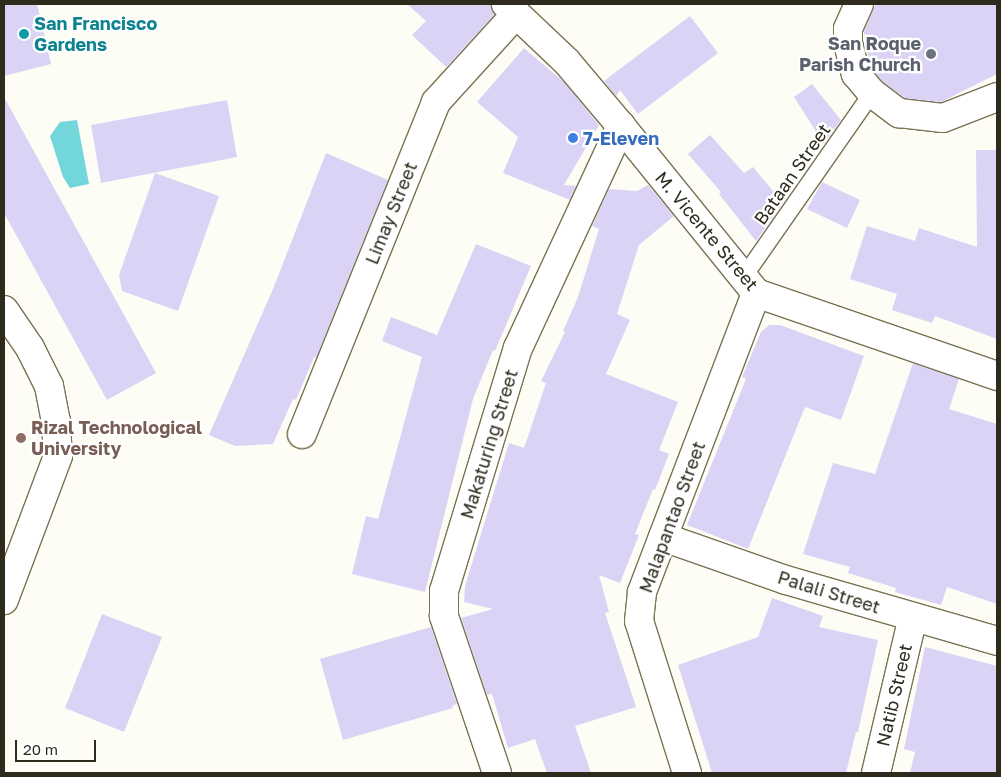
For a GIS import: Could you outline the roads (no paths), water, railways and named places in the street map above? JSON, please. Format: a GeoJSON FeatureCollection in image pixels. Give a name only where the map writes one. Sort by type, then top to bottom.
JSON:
{"type":"FeatureCollection","features":[{"type":"Feature","properties":{"kind":"street"},"geometry":{"type":"LineString","coordinates":[[859,4],[848,29],[848,43],[856,74],[872,93],[899,113],[943,118],[997,97]]}},
{"type":"Feature","properties":{"kind":"street","name":"M. Vicente Street"},"geometry":{"type":"LineString","coordinates":[[511,9],[566,61],[749,285],[997,376]]}},
{"type":"Feature","properties":{"kind":"street","name":"Limay Street"},"geometry":{"type":"LineString","coordinates":[[302,434],[436,102],[511,9]]}},
{"type":"Feature","properties":{"kind":"street","name":"Makaturing Street"},"geometry":{"type":"LineString","coordinates":[[497,773],[444,616],[444,591],[518,348],[621,126]]}},
{"type":"Feature","properties":{"kind":"street","name":"Malapantao Street"},"geometry":{"type":"LineString","coordinates":[[688,773],[639,621],[642,592],[663,537],[749,285]]}},
{"type":"Feature","properties":{"kind":"street"},"geometry":{"type":"LineString","coordinates":[[4,310],[30,348],[49,386],[56,421],[58,456],[4,600]]}},
{"type":"Feature","properties":{"kind":"street","name":"Palali Street"},"geometry":{"type":"LineString","coordinates":[[663,537],[786,580],[997,641]]}},
{"type":"Feature","properties":{"kind":"street","name":"Natib Street"},"geometry":{"type":"LineString","coordinates":[[876,773],[913,617]]}},
{"type":"Feature","properties":{"kind":"lane","name":"Bataan Street"},"geometry":{"type":"LineString","coordinates":[[749,285],[872,93]]}},
{"type":"Feature","properties":{"kind":"water"},"geometry":{"type":"Polygon","coordinates":[[[77,120],[89,184],[70,188],[63,177],[50,136],[60,122],[77,120]]]}},
{"type":"Feature","properties":{"kind":"place","name":"San Francisco Gardens"},"geometry":{"type":"Point","coordinates":[24,34]}},
{"type":"Feature","properties":{"kind":"place","name":"San Roque Parish Church"},"geometry":{"type":"Point","coordinates":[931,54]}},
{"type":"Feature","properties":{"kind":"place","name":"7-Eleven"},"geometry":{"type":"Point","coordinates":[573,138]}},
{"type":"Feature","properties":{"kind":"place","name":"Rizal Technological University"},"geometry":{"type":"Point","coordinates":[21,438]}}]}
